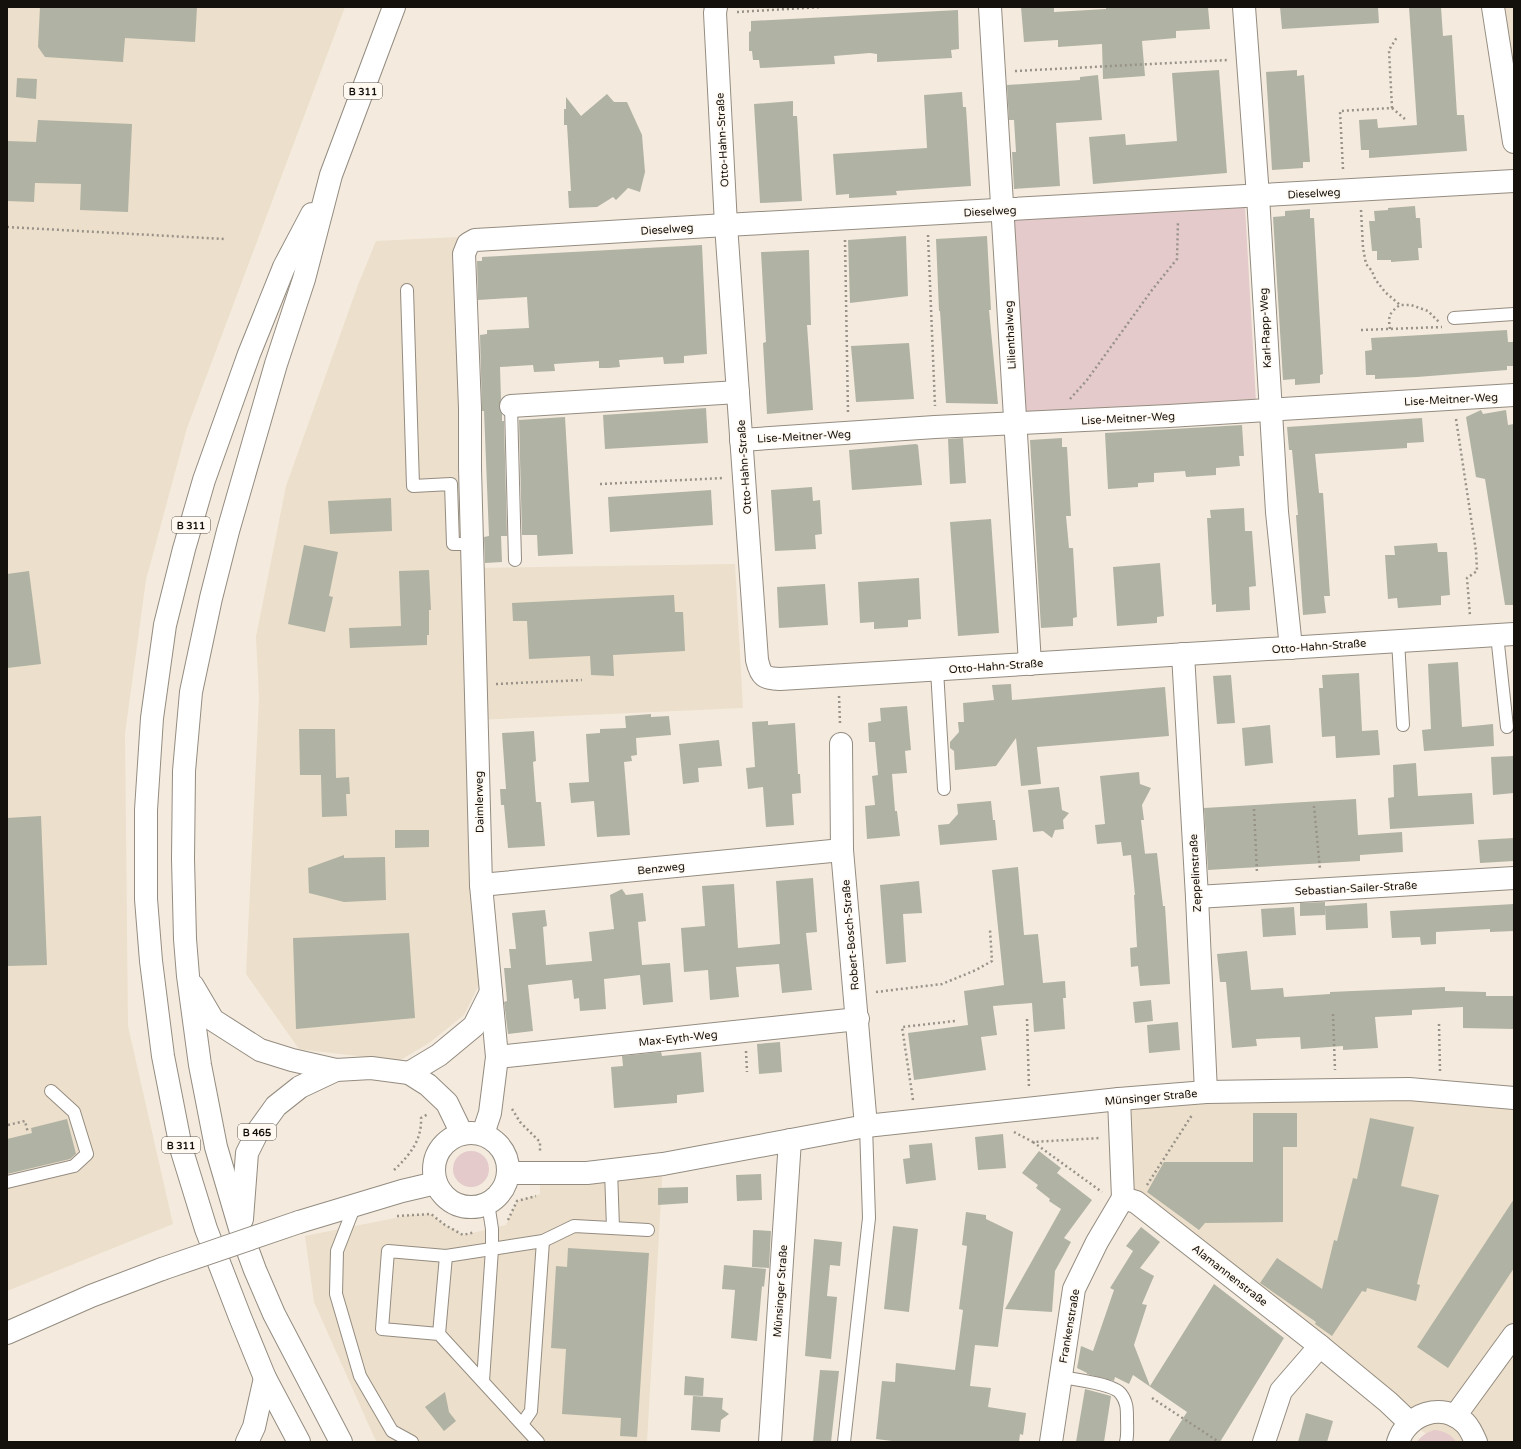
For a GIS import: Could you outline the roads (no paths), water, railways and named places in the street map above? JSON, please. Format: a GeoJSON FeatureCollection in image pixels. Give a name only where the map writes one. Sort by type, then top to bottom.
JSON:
{"type":"FeatureCollection","features":[{"type":"Feature","properties":{"kind":"street","name":"B 311"},"geometry":{"type":"LineString","coordinates":[[341,1442],[274,1314],[241,1232],[216,1147],[200,1065],[188,976],[185,939],[183,858],[184,771],[191,692],[211,598],[228,531],[276,364],[304,279],[331,175],[394,7]]}},
{"type":"Feature","properties":{"kind":"street","name":"Lilienthalweg"},"geometry":{"type":"LineString","coordinates":[[990,7],[1030,664]]}},
{"type":"Feature","properties":{"kind":"street","name":"Karl-Rapp-Weg"},"geometry":{"type":"LineString","coordinates":[[1244,7],[1258,196],[1277,512],[1291,648]]}},
{"type":"Feature","properties":{"kind":"street"},"geometry":{"type":"LineString","coordinates":[[1493,7],[1514,142]]}},
{"type":"Feature","properties":{"kind":"street","name":"Otto-Hahn-Straße"},"geometry":{"type":"LineString","coordinates":[[715,10],[726,225],[757,660],[760,672],[767,678],[780,679],[838,676],[1506,634]]}},
{"type":"Feature","properties":{"kind":"street","name":"B 311"},"geometry":{"type":"LineString","coordinates":[[299,1442],[265,1378],[206,1229],[181,1148],[163,1056],[151,962],[146,899],[146,810],[152,718],[166,625],[184,549],[199,495],[249,354],[284,267],[331,175]]}},
{"type":"Feature","properties":{"kind":"street","name":"Dieselweg"},"geometry":{"type":"LineString","coordinates":[[468,244],[475,240],[1514,181]]}},
{"type":"Feature","properties":{"kind":"street","name":"Daimlerweg"},"geometry":{"type":"LineString","coordinates":[[468,244],[464,254],[470,408],[470,468],[481,885],[498,1057],[490,1114],[472,1134]]}},
{"type":"Feature","properties":{"kind":"street"},"geometry":{"type":"LineString","coordinates":[[511,406],[738,392]]}},
{"type":"Feature","properties":{"kind":"street","name":"Lise-Meitner-Weg"},"geometry":{"type":"LineString","coordinates":[[742,440],[935,427],[1169,416],[1514,395]]}},
{"type":"Feature","properties":{"kind":"street","name":"Zeppelinstraße"},"geometry":{"type":"LineString","coordinates":[[1183,654],[1197,897],[1206,1092]]}},
{"type":"Feature","properties":{"kind":"street","name":"Robert-Bosch-Straße"},"geometry":{"type":"LineString","coordinates":[[841,744],[842,850],[856,995],[866,1126]]}},
{"type":"Feature","properties":{"kind":"street","name":"Benzweg"},"geometry":{"type":"LineString","coordinates":[[481,885],[842,850]]}},
{"type":"Feature","properties":{"kind":"street","name":"Sebastian-Sailer-Straße"},"geometry":{"type":"LineString","coordinates":[[1197,897],[1514,878]]}},
{"type":"Feature","properties":{"kind":"street","name":"B 465"},"geometry":{"type":"LineString","coordinates":[[188,976],[213,1020],[260,1050],[292,1060],[336,1070],[371,1068],[409,1073],[428,1085],[447,1103],[472,1134],[495,1141],[502,1149],[507,1162],[508,1173]]}},
{"type":"Feature","properties":{"kind":"street"},"geometry":{"type":"LineString","coordinates":[[409,1073],[439,1055],[474,1026],[491,992]]}},
{"type":"Feature","properties":{"kind":"street","name":"Max-Eyth-Weg"},"geometry":{"type":"LineString","coordinates":[[498,1057],[858,1019]]}},
{"type":"Feature","properties":{"kind":"street","name":"B 465"},"geometry":{"type":"LineString","coordinates":[[241,1232],[247,1154],[258,1131],[276,1106],[300,1087],[336,1070]]}},
{"type":"Feature","properties":{"kind":"street","name":"Münsinger Straße"},"geometry":{"type":"LineString","coordinates":[[508,1173],[588,1173],[663,1164],[866,1126],[1119,1099],[1206,1092],[1409,1089],[1514,1098]]}},
{"type":"Feature","properties":{"kind":"street"},"geometry":{"type":"LineString","coordinates":[[1119,1099],[1121,1137],[1130,1200]]}},
{"type":"Feature","properties":{"kind":"street"},"geometry":{"type":"LineString","coordinates":[[472,1134],[447,1141],[437,1155],[434,1168],[436,1183],[441,1192],[449,1200],[462,1206],[476,1207],[488,1202],[500,1193],[506,1182],[508,1173]]}},
{"type":"Feature","properties":{"kind":"street","name":"Münsinger Straße"},"geometry":{"type":"LineString","coordinates":[[770,1442],[790,1140]]}},
{"type":"Feature","properties":{"kind":"street"},"geometry":{"type":"LineString","coordinates":[[7,1333],[91,1296],[299,1222],[402,1190],[436,1183]]}},
{"type":"Feature","properties":{"kind":"street","name":"Alamannenstraße"},"geometry":{"type":"LineString","coordinates":[[1130,1200],[1320,1346],[1388,1402],[1409,1422]]}},
{"type":"Feature","properties":{"kind":"street","name":"Frankenstraße"},"geometry":{"type":"LineString","coordinates":[[1051,1442],[1074,1289],[1097,1242],[1130,1200]]}},
{"type":"Feature","properties":{"kind":"street"},"geometry":{"type":"LineString","coordinates":[[1455,1416],[1514,1335]]}},
{"type":"Feature","properties":{"kind":"street"},"geometry":{"type":"LineString","coordinates":[[1264,1442],[1281,1391],[1320,1346]]}},
{"type":"Feature","properties":{"kind":"street"},"geometry":{"type":"LineString","coordinates":[[247,1442],[254,1427],[265,1378]]}},
{"type":"Feature","properties":{"kind":"street"},"geometry":{"type":"LineString","coordinates":[[1398,1442],[1400,1434],[1409,1422],[1418,1416],[1431,1412],[1443,1412],[1455,1416],[1465,1423],[1472,1432],[1476,1442]]}},
{"type":"Feature","properties":{"kind":"lane"},"geometry":{"type":"LineString","coordinates":[[407,290],[413,486],[451,484],[453,544],[472,544]]}},
{"type":"Feature","properties":{"kind":"lane"},"geometry":{"type":"LineString","coordinates":[[1454,318],[1514,314]]}},
{"type":"Feature","properties":{"kind":"lane"},"geometry":{"type":"LineString","coordinates":[[511,406],[515,560]]}},
{"type":"Feature","properties":{"kind":"lane"},"geometry":{"type":"LineString","coordinates":[[1506,634],[1507,727]]}},
{"type":"Feature","properties":{"kind":"lane"},"geometry":{"type":"LineString","coordinates":[[1398,641],[1403,725]]}},
{"type":"Feature","properties":{"kind":"lane"},"geometry":{"type":"LineString","coordinates":[[937,670],[944,789]]}},
{"type":"Feature","properties":{"kind":"lane"},"geometry":{"type":"LineString","coordinates":[[7,1182],[74,1166],[87,1154],[74,1112],[51,1091]]}},
{"type":"Feature","properties":{"kind":"lane"},"geometry":{"type":"LineString","coordinates":[[844,1442],[869,1218],[866,1126]]}},
{"type":"Feature","properties":{"kind":"lane"},"geometry":{"type":"LineString","coordinates":[[611,1170],[613,1228]]}},
{"type":"Feature","properties":{"kind":"lane"},"geometry":{"type":"LineString","coordinates":[[483,1381],[492,1249],[492,1228],[488,1202]]}},
{"type":"Feature","properties":{"kind":"lane"},"geometry":{"type":"LineString","coordinates":[[355,1205],[337,1251],[336,1294],[360,1376],[392,1431],[412,1442]]}},
{"type":"Feature","properties":{"kind":"lane"},"geometry":{"type":"LineString","coordinates":[[538,1442],[440,1334],[382,1329],[388,1251],[446,1256],[543,1241],[574,1226],[648,1230]]}},
{"type":"Feature","properties":{"kind":"lane"},"geometry":{"type":"LineString","coordinates":[[522,1424],[531,1411],[543,1241]]}},
{"type":"Feature","properties":{"kind":"lane"},"geometry":{"type":"LineString","coordinates":[[440,1334],[446,1256]]}},
{"type":"Feature","properties":{"kind":"lane"},"geometry":{"type":"LineString","coordinates":[[1060,1376],[1087,1381],[1120,1393],[1126,1403],[1128,1434],[1126,1442]]}}]}
